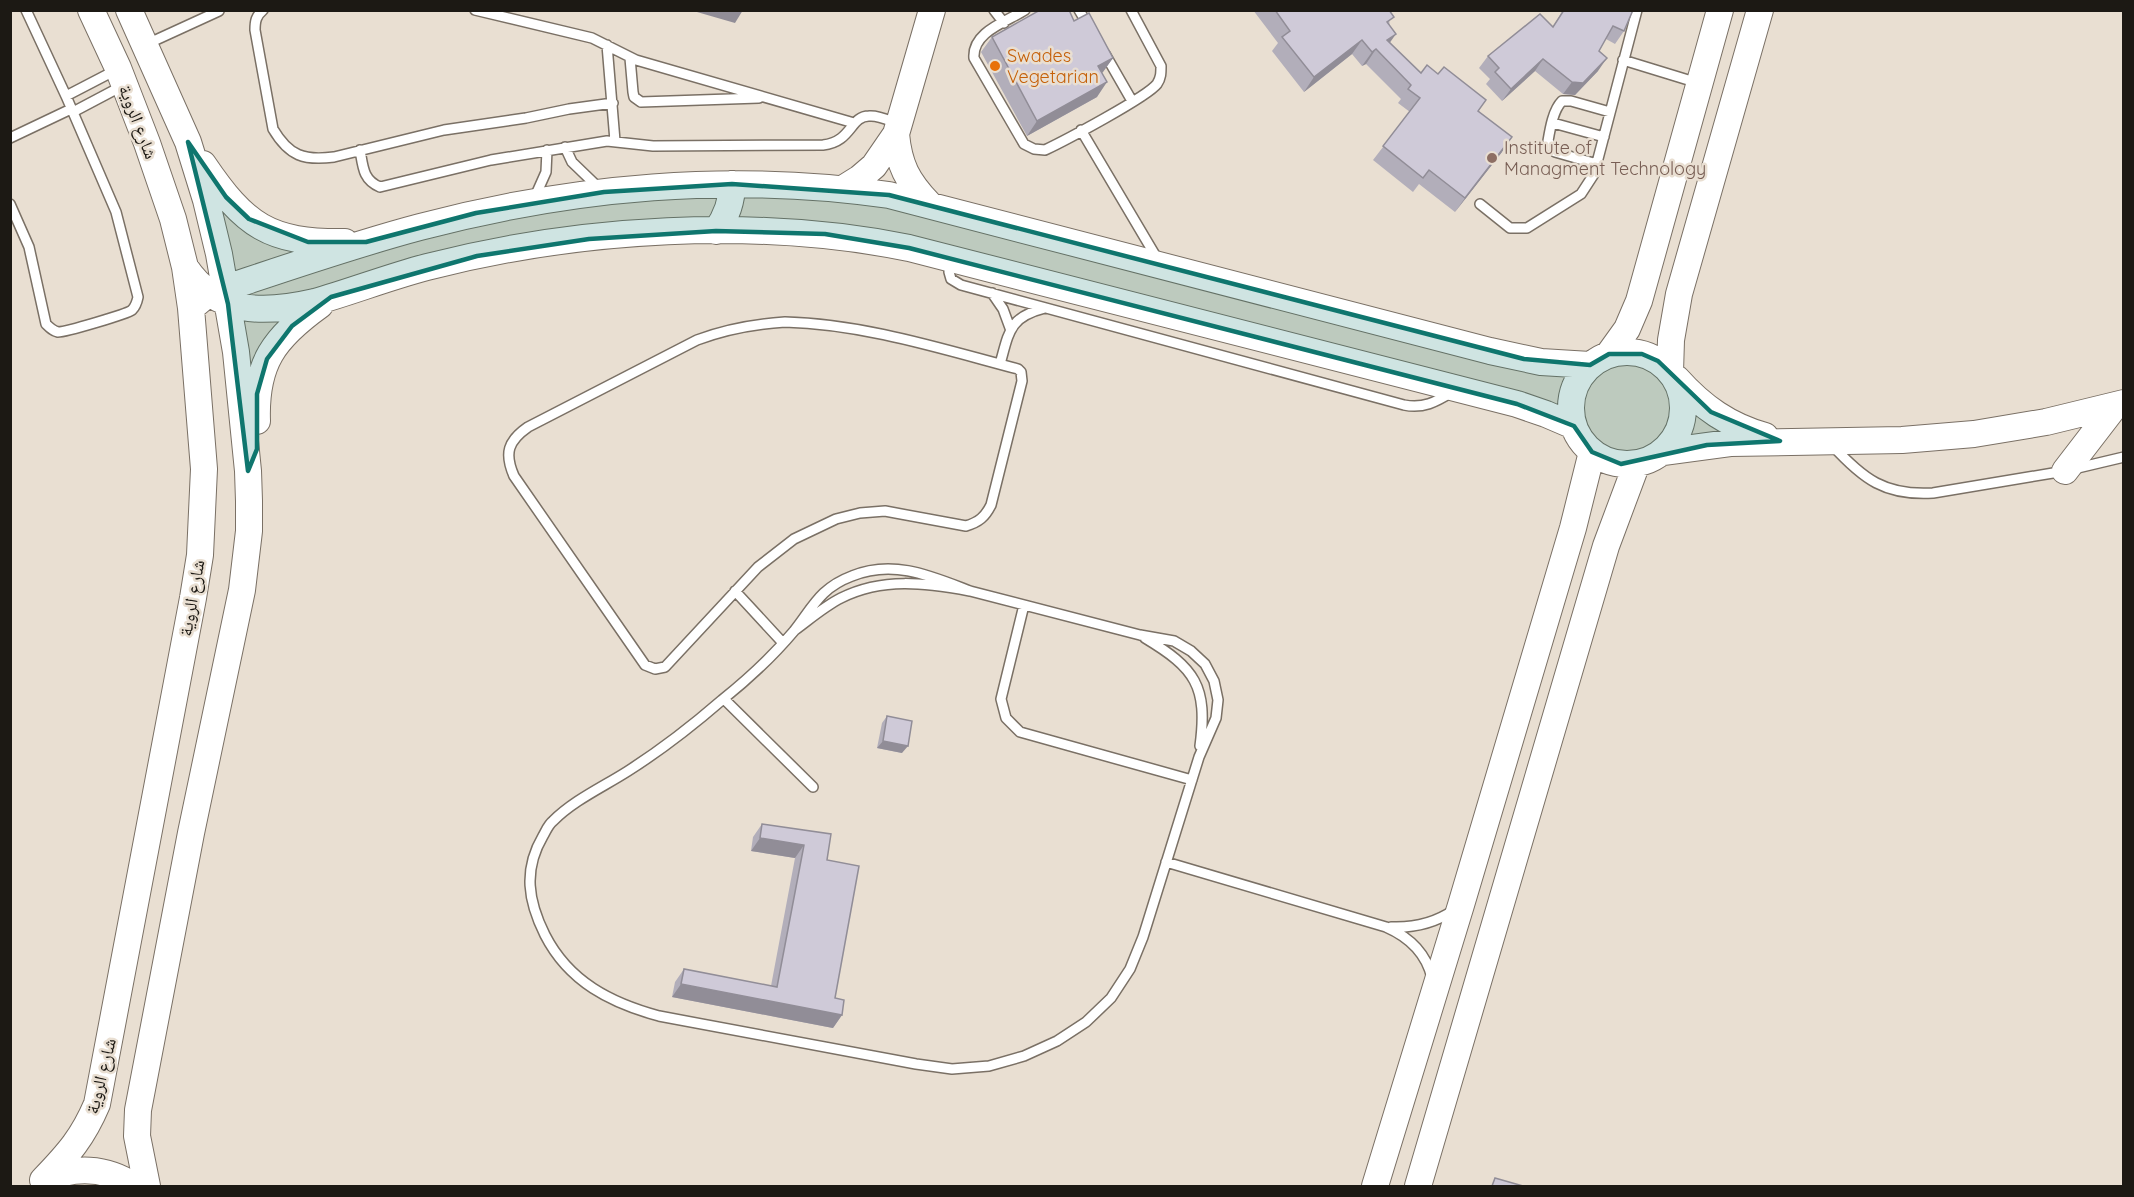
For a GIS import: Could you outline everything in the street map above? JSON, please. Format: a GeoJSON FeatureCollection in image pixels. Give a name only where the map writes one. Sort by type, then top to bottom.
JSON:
{"type":"FeatureCollection","features":[{"type":"Feature","properties":{"kind":"street","name":"شارع الروية"},"geometry":{"type":"LineString","coordinates":[[91,10],[121,76],[147,143],[173,219],[185,267],[214,299],[236,352],[248,471],[249,531],[242,591],[191,833],[138,1110],[137,1136],[147,1186]]}},
{"type":"Feature","properties":{"kind":"street"},"geometry":{"type":"LineString","coordinates":[[129,10],[188,142],[206,200],[214,299]]}},
{"type":"Feature","properties":{"kind":"street"},"geometry":{"type":"LineString","coordinates":[[844,188],[874,166],[897,129],[932,10]]}},
{"type":"Feature","properties":{"kind":"street"},"geometry":{"type":"LineString","coordinates":[[1720,10],[1639,301],[1627,329],[1579,378],[1572,393],[1570,410],[1574,426],[1581,441],[1592,452],[1614,462],[1637,463],[1663,452],[1707,445],[1780,441],[1902,440],[1974,434],[2046,422],[2120,404]]}},
{"type":"Feature","properties":{"kind":"street"},"geometry":{"type":"LineString","coordinates":[[1663,452],[1675,436],[1682,418],[1682,398],[1673,376],[1671,340],[1679,294],[1760,10]]}},
{"type":"Feature","properties":{"kind":"street"},"geometry":{"type":"LineString","coordinates":[[897,129],[898,154],[905,173],[928,204]]}},
{"type":"Feature","properties":{"kind":"street"},"geometry":{"type":"LineString","coordinates":[[188,142],[226,197],[249,219],[267,230],[287,238],[308,242],[366,242]]}},
{"type":"Feature","properties":{"kind":"street"},"geometry":{"type":"LineString","coordinates":[[214,299],[366,242],[476,213],[532,203],[604,192],[732,184],[844,188],[928,204],[1490,351],[1541,362],[1599,360],[1626,351],[1642,354],[1658,361],[1711,412],[1743,429],[1780,441]]}},
{"type":"Feature","properties":{"kind":"street"},"geometry":{"type":"LineString","coordinates":[[716,231],[727,214],[732,184]]}},
{"type":"Feature","properties":{"kind":"street"},"geometry":{"type":"LineString","coordinates":[[214,299],[244,308],[280,309],[332,297],[428,267],[477,256],[589,239],[652,233],[716,231],[825,234],[868,239],[951,258],[1456,388],[1532,409],[1574,426]]}},
{"type":"Feature","properties":{"kind":"street"},"geometry":{"type":"LineString","coordinates":[[248,471],[257,449],[257,394],[260,376],[267,359],[292,326],[332,297]]}},
{"type":"Feature","properties":{"kind":"street","name":"شارع الروية"},"geometry":{"type":"LineString","coordinates":[[38,1183],[74,1148],[88,1127],[98,1104],[195,587],[203,512],[214,299]]}},
{"type":"Feature","properties":{"kind":"street"},"geometry":{"type":"LineString","coordinates":[[2066,471],[2120,404]]}},
{"type":"Feature","properties":{"kind":"street"},"geometry":{"type":"LineString","coordinates":[[1376,1186],[1572,528],[1592,452]]}},
{"type":"Feature","properties":{"kind":"street"},"geometry":{"type":"LineString","coordinates":[[1418,1186],[1606,546],[1637,463]]}},
{"type":"Feature","properties":{"kind":"street"},"geometry":{"type":"LineString","coordinates":[[38,1183],[66,1171],[89,1170],[112,1174],[134,1186]]}},
{"type":"Feature","properties":{"kind":"lane"},"geometry":{"type":"LineString","coordinates":[[10,204],[29,247],[46,324],[51,330],[66,331],[130,312],[136,305],[138,297],[122,231],[66,96],[26,10]]}},
{"type":"Feature","properties":{"kind":"lane"},"geometry":{"type":"LineString","coordinates":[[263,10],[258,14],[255,30],[271,122],[280,141],[291,151],[304,157],[319,159],[444,130],[613,103]]}},
{"type":"Feature","properties":{"kind":"lane"},"geometry":{"type":"LineString","coordinates":[[475,10],[584,36],[607,45],[630,58],[854,123]]}},
{"type":"Feature","properties":{"kind":"lane"},"geometry":{"type":"LineString","coordinates":[[994,10],[1004,23]]}},
{"type":"Feature","properties":{"kind":"lane"},"geometry":{"type":"LineString","coordinates":[[1025,10],[983,35],[973,49],[974,58],[1024,144],[1034,149],[1045,150],[1157,85],[1161,76],[1161,66],[1131,10]]}},
{"type":"Feature","properties":{"kind":"lane"},"geometry":{"type":"LineString","coordinates":[[1079,10],[1132,101]]}},
{"type":"Feature","properties":{"kind":"lane"},"geometry":{"type":"LineString","coordinates":[[1480,204],[1510,228],[1527,228],[1581,194],[1589,185],[1597,164],[1637,10]]}},
{"type":"Feature","properties":{"kind":"lane"},"geometry":{"type":"LineString","coordinates":[[145,45],[219,11]]}},
{"type":"Feature","properties":{"kind":"lane"},"geometry":{"type":"LineString","coordinates":[[607,45],[615,141]]}},
{"type":"Feature","properties":{"kind":"lane"},"geometry":{"type":"LineString","coordinates":[[630,58],[634,97],[641,102],[767,98]]}},
{"type":"Feature","properties":{"kind":"lane"},"geometry":{"type":"LineString","coordinates":[[1623,60],[1700,83]]}},
{"type":"Feature","properties":{"kind":"lane"},"geometry":{"type":"LineString","coordinates":[[66,96],[121,76]]}},
{"type":"Feature","properties":{"kind":"lane"},"geometry":{"type":"LineString","coordinates":[[10,138],[72,110],[121,76]]}},
{"type":"Feature","properties":{"kind":"lane"},"geometry":{"type":"LineString","coordinates":[[1597,164],[1555,152],[1548,141],[1558,105],[1567,100],[1610,112]]}},
{"type":"Feature","properties":{"kind":"lane"},"geometry":{"type":"LineString","coordinates":[[360,150],[365,176],[380,187],[491,160],[615,141],[653,146],[823,145],[840,141],[854,123],[865,116],[871,116],[897,129]]}},
{"type":"Feature","properties":{"kind":"lane"},"geometry":{"type":"LineString","coordinates":[[1553,123],[1604,137]]}},
{"type":"Feature","properties":{"kind":"lane"},"geometry":{"type":"LineString","coordinates":[[1081,130],[1161,265]]}},
{"type":"Feature","properties":{"kind":"lane"},"geometry":{"type":"LineString","coordinates":[[565,147],[572,162],[604,192]]}},
{"type":"Feature","properties":{"kind":"lane"},"geometry":{"type":"LineString","coordinates":[[532,203],[546,172],[547,150]]}},
{"type":"Feature","properties":{"kind":"lane"},"geometry":{"type":"LineString","coordinates":[[951,258],[949,272],[951,279],[956,283],[1413,407],[1431,404],[1456,388]]}},
{"type":"Feature","properties":{"kind":"lane"},"geometry":{"type":"LineString","coordinates":[[992,293],[1003,309],[1010,328]]}},
{"type":"Feature","properties":{"kind":"lane"},"geometry":{"type":"LineString","coordinates":[[1000,364],[1010,328],[1026,314],[1045,308]]}},
{"type":"Feature","properties":{"kind":"lane"},"geometry":{"type":"LineString","coordinates":[[814,322],[880,334],[1000,364],[1018,369],[1022,377],[1002,463],[986,515],[977,523],[966,526],[885,511],[860,513],[836,519],[794,539],[776,552],[735,591],[665,667],[655,669],[645,666],[514,476],[508,462],[509,448],[516,435],[536,422],[697,340],[726,329],[756,324],[814,322]]}},
{"type":"Feature","properties":{"kind":"lane"},"geometry":{"type":"LineString","coordinates":[[1828,441],[1859,473],[1894,491],[1913,494],[1933,493],[2066,471],[2124,457]]}},
{"type":"Feature","properties":{"kind":"lane"},"geometry":{"type":"LineString","coordinates":[[891,568],[911,570],[970,591],[1024,605],[1174,642],[1191,651],[1205,664],[1214,681],[1218,700],[1216,718],[1199,757],[1130,969],[1111,998],[1086,1022],[1057,1041],[1024,1056],[989,1066],[952,1069],[916,1064],[659,1016],[627,1007],[597,992],[571,970],[550,944],[535,914],[529,882],[535,850],[551,822],[667,744],[724,699],[783,643],[818,597],[834,585],[871,570],[891,568]]}},
{"type":"Feature","properties":{"kind":"lane"},"geometry":{"type":"LineString","coordinates":[[795,630],[839,598],[865,588],[912,582],[970,591]]}},
{"type":"Feature","properties":{"kind":"lane"},"geometry":{"type":"LineString","coordinates":[[735,591],[783,643]]}},
{"type":"Feature","properties":{"kind":"lane"},"geometry":{"type":"LineString","coordinates":[[1024,605],[1001,699],[1006,718],[1020,732],[1192,780]]}},
{"type":"Feature","properties":{"kind":"lane"},"geometry":{"type":"LineString","coordinates":[[1140,635],[1171,654],[1184,665],[1194,680],[1201,696],[1204,713],[1199,757]]}},
{"type":"Feature","properties":{"kind":"lane"},"geometry":{"type":"LineString","coordinates":[[724,699],[813,787]]}},
{"type":"Feature","properties":{"kind":"lane"},"geometry":{"type":"LineString","coordinates":[[1166,862],[1386,927],[1402,934],[1415,945],[1425,959],[1432,975],[1434,992]]}},
{"type":"Feature","properties":{"kind":"lane"},"geometry":{"type":"LineString","coordinates":[[1386,927],[1402,927],[1433,921],[1461,905]]}},
{"type":"Feature","properties":{"kind":"highlighted area"},"geometry":{"type":"Polygon","coordinates":[[[188,142],[226,197],[249,219],[308,242],[366,242],[476,213],[604,192],[732,184],[889,195],[1524,359],[1590,365],[1609,354],[1642,354],[1658,361],[1711,412],[1780,441],[1707,445],[1621,464],[1592,452],[1574,426],[1517,404],[909,248],[825,234],[716,231],[589,239],[477,256],[331,297],[292,326],[267,359],[257,394],[257,449],[248,471],[228,304],[188,142]]]}},
{"type":"Feature","properties":{"kind":"building"},"geometry":{"type":"Polygon","coordinates":[[[1040,10],[1069,10],[1074,21],[1089,13],[1113,58],[1098,66],[1107,82],[1037,121],[992,37],[1040,10]]]}},
{"type":"Feature","properties":{"kind":"building"},"geometry":{"type":"Polygon","coordinates":[[[1275,10],[1389,10],[1394,17],[1387,22],[1396,34],[1387,40],[1421,73],[1427,65],[1438,74],[1444,67],[1486,100],[1478,111],[1512,137],[1465,198],[1429,170],[1423,178],[1383,146],[1420,98],[1408,89],[1411,85],[1376,49],[1372,52],[1362,40],[1314,77],[1282,37],[1290,31],[1275,10]]]}},
{"type":"Feature","properties":{"kind":"building"},"geometry":{"type":"Polygon","coordinates":[[[1564,10],[1633,10],[1624,31],[1613,26],[1599,51],[1607,58],[1583,83],[1572,82],[1543,59],[1511,89],[1495,72],[1499,68],[1488,56],[1540,14],[1553,27],[1564,10]]]}},
{"type":"Feature","properties":{"kind":"building"},"geometry":{"type":"Polygon","coordinates":[[[887,716],[912,721],[908,746],[883,741],[887,716]]]}},
{"type":"Feature","properties":{"kind":"building"},"geometry":{"type":"Polygon","coordinates":[[[762,824],[831,834],[827,860],[859,866],[835,998],[844,1000],[842,1015],[681,984],[684,969],[777,987],[804,845],[760,838],[762,824]]]}},
{"type":"Feature","properties":{"kind":"building"},"geometry":{"type":"Polygon","coordinates":[[[1495,1178],[1523,1186],[1492,1186],[1495,1178]]]}},
{"type":"Feature","properties":{"kind":"place","name":"Swades Vegetarian"},"geometry":{"type":"Point","coordinates":[995,66]}},
{"type":"Feature","properties":{"kind":"place","name":"Institute of Managment Technology"},"geometry":{"type":"Point","coordinates":[1492,158]}}]}
